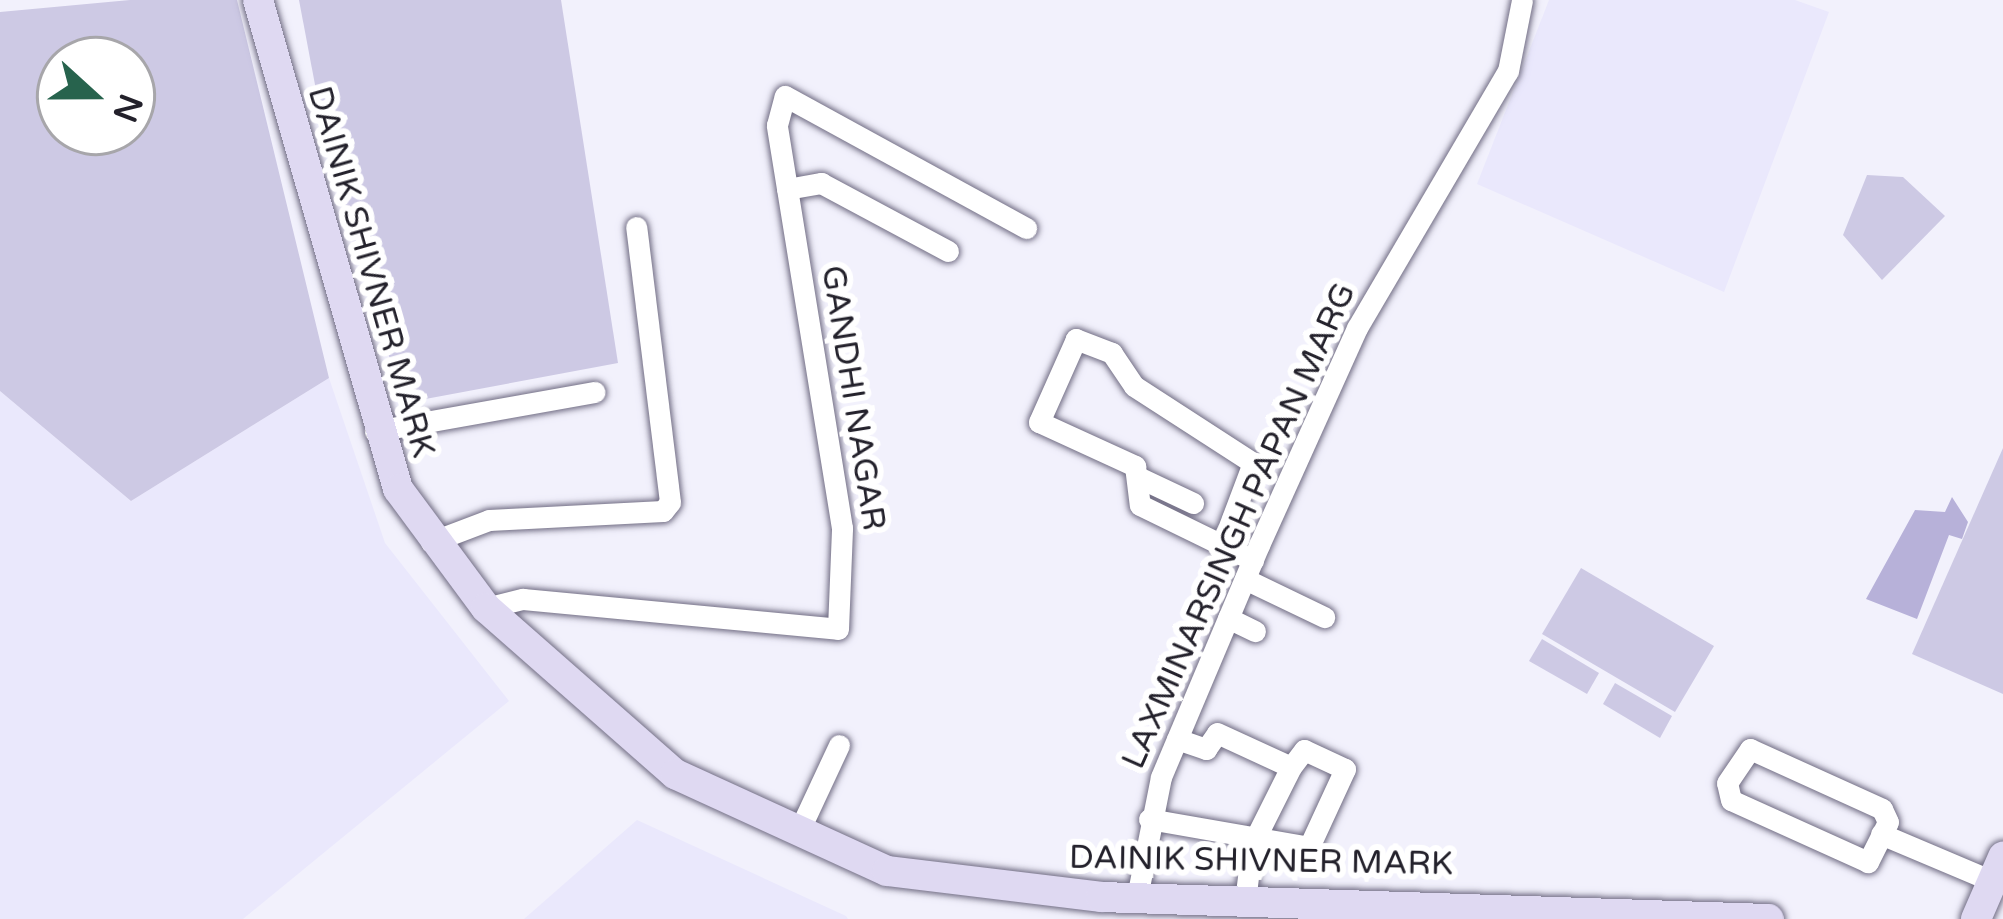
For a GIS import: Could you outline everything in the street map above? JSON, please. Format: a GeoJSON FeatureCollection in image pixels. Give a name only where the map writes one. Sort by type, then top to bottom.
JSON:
{"type":"FeatureCollection","features":[{"type":"Feature","properties":{"kind":"main road","name":"DAINIK SHIVNER MARK"},"geometry":{"type":"LineString","coordinates":[[258,0],[375,430],[430,542],[486,608],[675,774],[886,871],[1137,897],[1768,919]]}},
{"type":"Feature","properties":{"kind":"street","name":"LAXMINARSINGH PAPAN MARG"},"geometry":{"type":"LineString","coordinates":[[1137,897],[1149,819],[1228,619],[1246,548],[1358,328],[1508,71],[1522,0]]}},
{"type":"Feature","properties":{"kind":"street","name":"GANDHI NAGAR"},"geometry":{"type":"LineString","coordinates":[[486,608],[523,598],[838,629],[842,528],[787,189],[785,96],[1026,228]]}},
{"type":"Feature","properties":{"kind":"street"},"geometry":{"type":"LineString","coordinates":[[787,189],[821,183],[949,251]]}},
{"type":"Feature","properties":{"kind":"street"},"geometry":{"type":"LineString","coordinates":[[430,542],[476,523],[663,511],[670,502],[636,227]]}},
{"type":"Feature","properties":{"kind":"street"},"geometry":{"type":"LineString","coordinates":[[1193,503],[1037,419],[1078,337],[1253,464],[1246,548]]}},
{"type":"Feature","properties":{"kind":"street"},"geometry":{"type":"LineString","coordinates":[[375,430],[595,392]]}},
{"type":"Feature","properties":{"kind":"street"},"geometry":{"type":"LineString","coordinates":[[1138,477],[1140,505],[1246,548],[1324,617]]}},
{"type":"Feature","properties":{"kind":"street"},"geometry":{"type":"LineString","coordinates":[[1228,619],[1255,632]]}},
{"type":"Feature","properties":{"kind":"street"},"geometry":{"type":"LineString","coordinates":[[1177,739],[1206,749],[1217,733],[1292,767]]}},
{"type":"Feature","properties":{"kind":"street"},"geometry":{"type":"LineString","coordinates":[[798,832],[838,746]]}},
{"type":"Feature","properties":{"kind":"street"},"geometry":{"type":"LineString","coordinates":[[1149,819],[1258,834],[1316,842],[1345,770],[1304,750],[1258,834],[1244,901]]}},
{"type":"Feature","properties":{"kind":"street"},"geometry":{"type":"LineString","coordinates":[[1763,752],[1882,809],[1881,834],[1861,864],[1731,800],[1727,783],[1740,755],[1763,752]]}},
{"type":"Feature","properties":{"kind":"street"},"geometry":{"type":"LineString","coordinates":[[1881,834],[1990,897]]}},
{"type":"Feature","properties":{"kind":"shaded area"},"geometry":{"type":"Polygon","coordinates":[[[130,0],[237,0],[329,378],[131,501],[0,391],[0,12],[130,0]]]}},
{"type":"Feature","properties":{"kind":"shaded area"},"geometry":{"type":"Polygon","coordinates":[[[299,0],[561,0],[618,363],[404,403],[333,180],[299,0]]]}},
{"type":"Feature","properties":{"kind":"shaded area"},"geometry":{"type":"Polygon","coordinates":[[[1549,0],[1795,0],[1829,12],[1724,292],[1477,184],[1549,0]]]}},
{"type":"Feature","properties":{"kind":"shaded area"},"geometry":{"type":"Polygon","coordinates":[[[1867,175],[1903,177],[1945,216],[1882,280],[1843,235],[1867,175]]]}},
{"type":"Feature","properties":{"kind":"shaded area"},"geometry":{"type":"Polygon","coordinates":[[[329,378],[385,543],[509,701],[243,919],[0,919],[0,391],[131,501],[329,378]]]}},
{"type":"Feature","properties":{"kind":"shaded area"},"geometry":{"type":"Polygon","coordinates":[[[2003,448],[2003,694],[1912,654],[2003,448]]]}},
{"type":"Feature","properties":{"kind":"shaded area"},"geometry":{"type":"Polygon","coordinates":[[[1952,497],[1968,522],[1962,539],[1949,535],[1917,619],[1866,599],[1915,510],[1945,512],[1952,497]]]}},
{"type":"Feature","properties":{"kind":"shaded area"},"geometry":{"type":"Polygon","coordinates":[[[1581,568],[1714,646],[1675,712],[1542,634],[1581,568]]]}},
{"type":"Feature","properties":{"kind":"shaded area"},"geometry":{"type":"Polygon","coordinates":[[[1542,639],[1599,673],[1587,694],[1529,661],[1542,639]]]}},
{"type":"Feature","properties":{"kind":"shaded area"},"geometry":{"type":"Polygon","coordinates":[[[1615,683],[1672,716],[1660,738],[1603,704],[1615,683]]]}},
{"type":"Feature","properties":{"kind":"shaded area"},"geometry":{"type":"Polygon","coordinates":[[[637,820],[846,916],[848,919],[524,919],[637,820]]]}}]}
